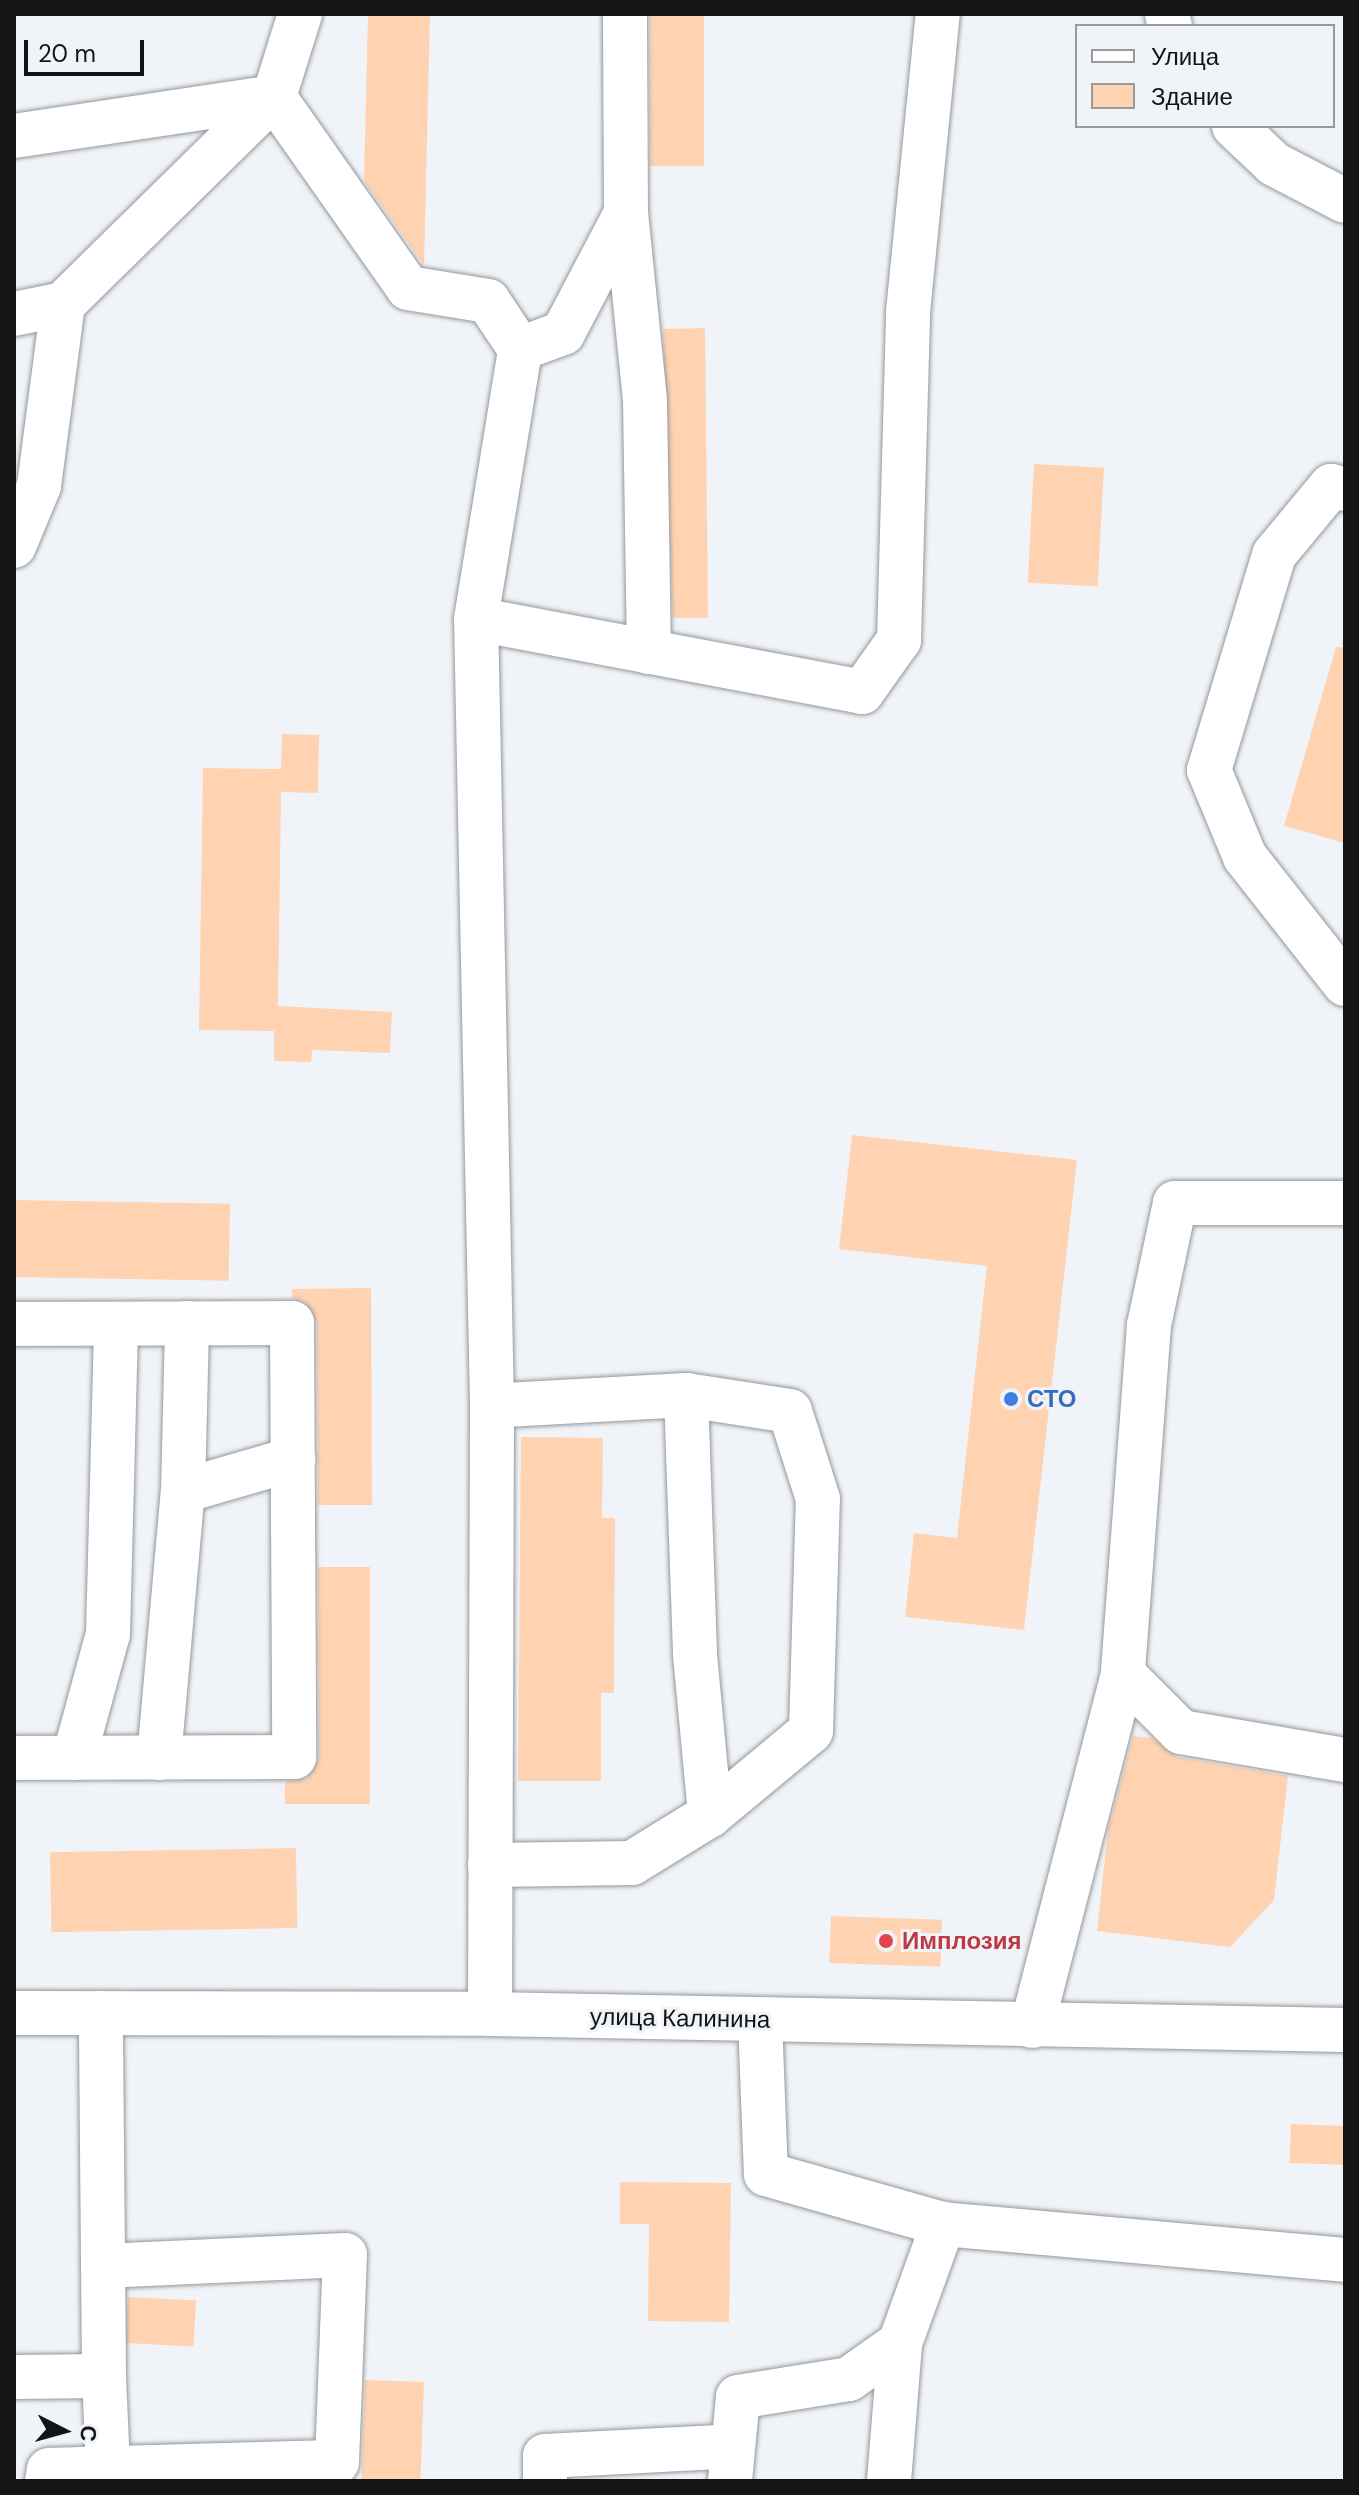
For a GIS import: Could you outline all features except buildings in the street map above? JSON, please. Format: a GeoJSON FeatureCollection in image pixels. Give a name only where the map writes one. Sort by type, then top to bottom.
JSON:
{"type":"FeatureCollection","features":[{"type":"Feature","properties":{"kind":"street"},"geometry":{"type":"LineString","coordinates":[[14,314],[63,304],[274,97],[300,14]]}},
{"type":"Feature","properties":{"kind":"street"},"geometry":{"type":"LineString","coordinates":[[625,14],[626,213],[645,401],[649,652]]}},
{"type":"Feature","properties":{"kind":"street"},"geometry":{"type":"LineString","coordinates":[[476,619],[862,692],[899,640],[908,312],[938,14]]}},
{"type":"Feature","properties":{"kind":"street"},"geometry":{"type":"LineString","coordinates":[[14,136],[274,97]]}},
{"type":"Feature","properties":{"kind":"street"},"geometry":{"type":"LineString","coordinates":[[274,97],[408,288],[488,301],[520,349],[476,619],[492,1406],[490,2014]]}},
{"type":"Feature","properties":{"kind":"street"},"geometry":{"type":"LineString","coordinates":[[1236,128],[1274,164],[1345,201]]}},
{"type":"Feature","properties":{"kind":"street"},"geometry":{"type":"LineString","coordinates":[[520,349],[563,333],[626,213]]}},
{"type":"Feature","properties":{"kind":"street"},"geometry":{"type":"LineString","coordinates":[[14,546],[39,486],[63,304]]}},
{"type":"Feature","properties":{"kind":"street"},"geometry":{"type":"LineString","coordinates":[[1345,489],[1331,486],[1274,555],[1209,770],[1245,857],[1345,984]]}},
{"type":"Feature","properties":{"kind":"street"},"geometry":{"type":"LineString","coordinates":[[1032,2026],[1123,1674],[1149,1325],[1175,1203],[1345,1203]]}},
{"type":"Feature","properties":{"kind":"street"},"geometry":{"type":"LineString","coordinates":[[159,1758],[183,1491],[187,1323]]}},
{"type":"Feature","properties":{"kind":"street"},"geometry":{"type":"LineString","coordinates":[[14,1324],[292,1323],[294,1757],[14,1758]]}},
{"type":"Feature","properties":{"kind":"street"},"geometry":{"type":"LineString","coordinates":[[74,1758],[108,1634],[116,1324]]}},
{"type":"Feature","properties":{"kind":"street"},"geometry":{"type":"LineString","coordinates":[[490,1865],[632,1863],[710,1815],[811,1731],[818,1499],[790,1411],[686,1395],[492,1406]]}},
{"type":"Feature","properties":{"kind":"street"},"geometry":{"type":"LineString","coordinates":[[686,1395],[695,1655],[710,1815]]}},
{"type":"Feature","properties":{"kind":"street"},"geometry":{"type":"LineString","coordinates":[[183,1491],[293,1459]]}},
{"type":"Feature","properties":{"kind":"street"},"geometry":{"type":"LineString","coordinates":[[1123,1674],[1181,1732],[1345,1760]]}},
{"type":"Feature","properties":{"kind":"street","name":"улица Калинина"},"geometry":{"type":"LineString","coordinates":[[14,2013],[490,2014],[1345,2030]]}},
{"type":"Feature","properties":{"kind":"street"},"geometry":{"type":"LineString","coordinates":[[101,2013],[104,2376],[108,2469]]}},
{"type":"Feature","properties":{"kind":"street"},"geometry":{"type":"LineString","coordinates":[[760,2020],[766,2174],[943,2224],[1345,2260]]}},
{"type":"Feature","properties":{"kind":"street"},"geometry":{"type":"LineString","coordinates":[[889,2481],[900,2343],[943,2224]]}},
{"type":"Feature","properties":{"kind":"street"},"geometry":{"type":"LineString","coordinates":[[47,2481],[49,2470],[337,2472],[345,2255],[103,2266]]}},
{"type":"Feature","properties":{"kind":"street"},"geometry":{"type":"LineString","coordinates":[[545,2481],[545,2456],[732,2464],[738,2397],[849,2379],[900,2343]]}},
{"type":"Feature","properties":{"kind":"street"},"geometry":{"type":"LineString","coordinates":[[14,2377],[104,2376]]}},
{"type":"Feature","properties":{"kind":"place","name":"СТО"},"geometry":{"type":"Point","coordinates":[1011,1399]}},
{"type":"Feature","properties":{"kind":"place","name":"Имплозия"},"geometry":{"type":"Point","coordinates":[886,1941]}}]}
